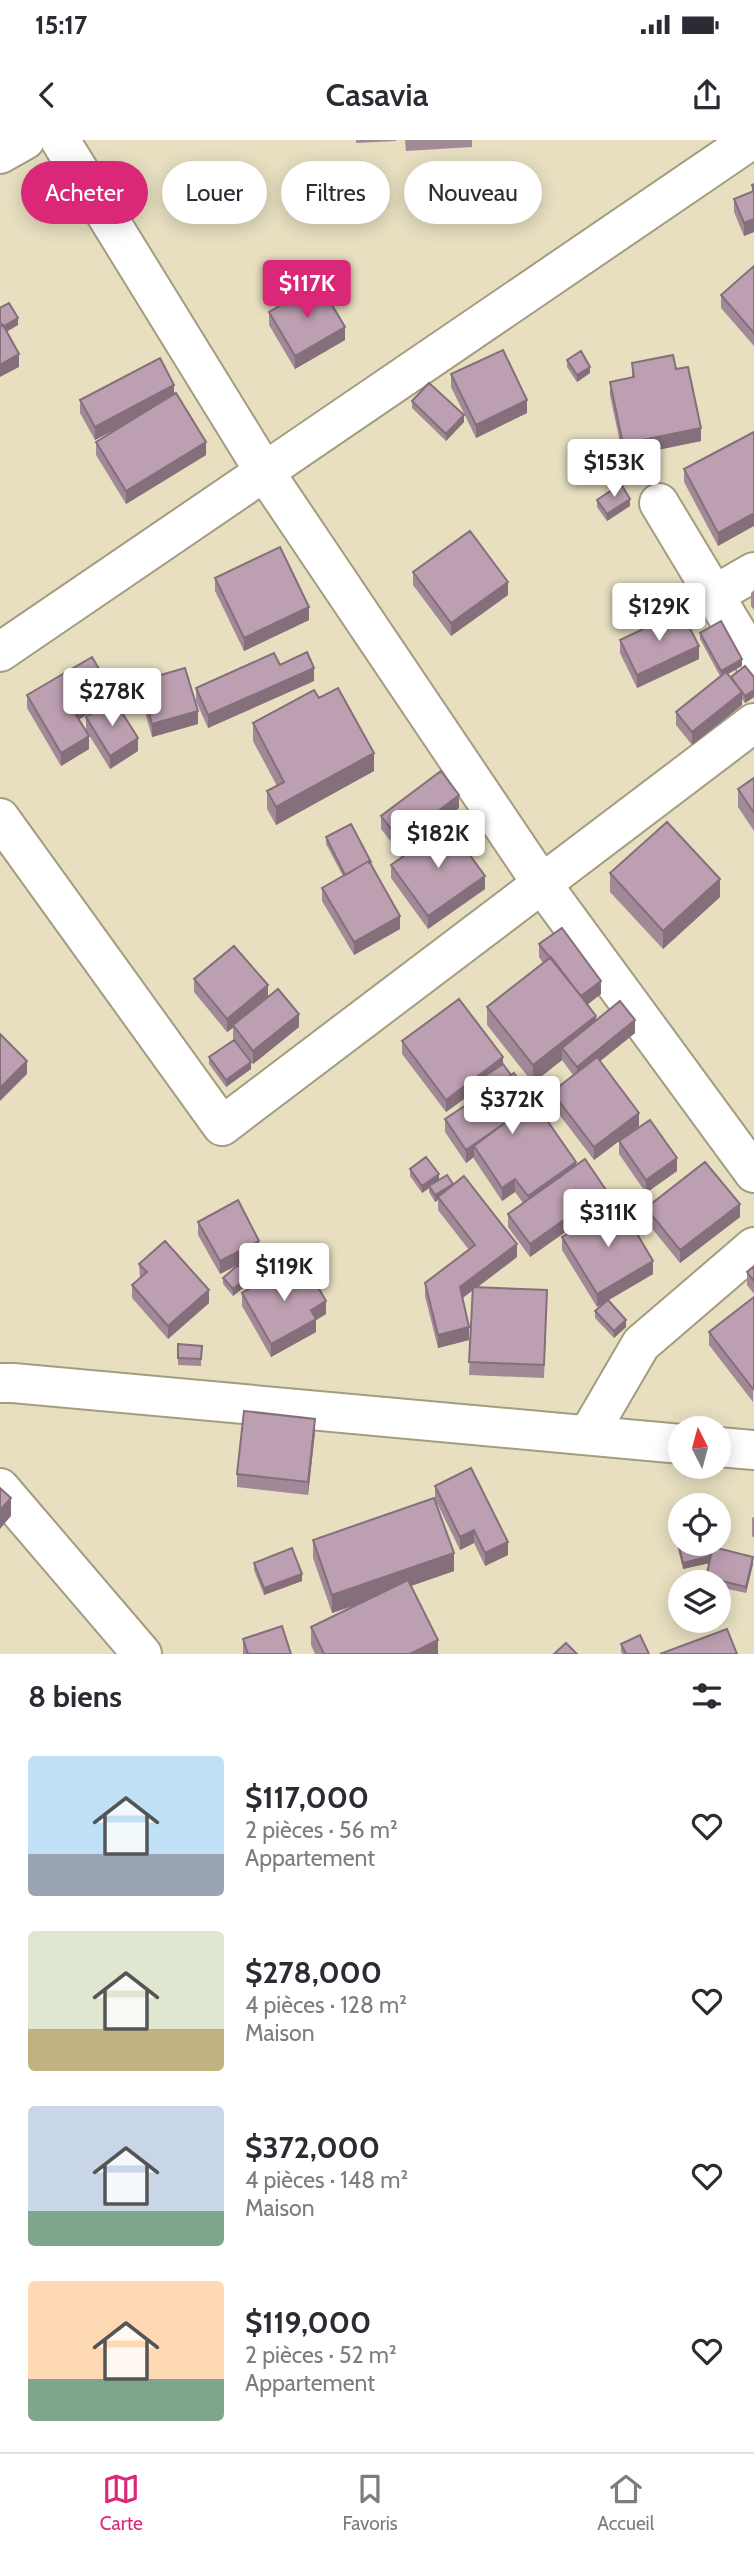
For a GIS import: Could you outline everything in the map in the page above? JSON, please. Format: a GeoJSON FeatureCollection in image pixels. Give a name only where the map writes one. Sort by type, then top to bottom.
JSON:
{"type":"FeatureCollection","features":[{"type":"Feature","properties":{"kind":"street"},"geometry":{"type":"LineString","coordinates":[[0,154],[25,140]]}},
{"type":"Feature","properties":{"kind":"street"},"geometry":{"type":"LineString","coordinates":[[60,140],[264,471],[541,884],[754,1173]]}},
{"type":"Feature","properties":{"kind":"street"},"geometry":{"type":"LineString","coordinates":[[0,652],[751,140]]}},
{"type":"Feature","properties":{"kind":"street"},"geometry":{"type":"LineString","coordinates":[[659,503],[754,661]]}},
{"type":"Feature","properties":{"kind":"street"},"geometry":{"type":"LineString","coordinates":[[715,595],[754,572]]}},
{"type":"Feature","properties":{"kind":"street"},"geometry":{"type":"LineString","coordinates":[[0,818],[222,1126],[754,723]]}},
{"type":"Feature","properties":{"kind":"street"},"geometry":{"type":"LineString","coordinates":[[588,1435],[641,1344],[754,1247]]}},
{"type":"Feature","properties":{"kind":"street"},"geometry":{"type":"LineString","coordinates":[[0,1383],[668,1443]]}},
{"type":"Feature","properties":{"kind":"street"},"geometry":{"type":"LineString","coordinates":[[732,1448],[754,1450]]}},
{"type":"Feature","properties":{"kind":"street"},"geometry":{"type":"LineString","coordinates":[[0,1488],[142,1654]]}},
{"type":"Feature","properties":{"kind":"building"},"geometry":{"type":"Polygon","coordinates":[[[754,191],[754,219],[744,223],[734,199],[754,191]]]}},
{"type":"Feature","properties":{"kind":"building"},"geometry":{"type":"Polygon","coordinates":[[[754,266],[754,333],[721,295],[754,266]]]}},
{"type":"Feature","properties":{"kind":"building"},"geometry":{"type":"Polygon","coordinates":[[[319,283],[345,327],[295,356],[269,312],[319,283]]]}},
{"type":"Feature","properties":{"kind":"building"},"geometry":{"type":"Polygon","coordinates":[[[9,303],[18,318],[2,326],[0,308],[9,303]]]}},
{"type":"Feature","properties":{"kind":"building"},"geometry":{"type":"Polygon","coordinates":[[[3,325],[19,354],[0,365],[0,327],[3,325]]]}},
{"type":"Feature","properties":{"kind":"building"},"geometry":{"type":"Polygon","coordinates":[[[503,350],[527,400],[476,425],[451,374],[503,350]]]}},
{"type":"Feature","properties":{"kind":"building"},"geometry":{"type":"Polygon","coordinates":[[[581,351],[590,367],[577,375],[567,360],[581,351]]]}},
{"type":"Feature","properties":{"kind":"building"},"geometry":{"type":"Polygon","coordinates":[[[673,355],[676,369],[688,367],[701,428],[623,444],[610,382],[634,377],[632,363],[673,355]]]}},
{"type":"Feature","properties":{"kind":"building"},"geometry":{"type":"Polygon","coordinates":[[[160,358],[174,385],[95,427],[80,400],[160,358]]]}},
{"type":"Feature","properties":{"kind":"building"},"geometry":{"type":"Polygon","coordinates":[[[429,383],[464,415],[446,434],[412,401],[429,383]]]}},
{"type":"Feature","properties":{"kind":"building"},"geometry":{"type":"Polygon","coordinates":[[[176,393],[206,442],[126,491],[96,442],[176,393]]]}},
{"type":"Feature","properties":{"kind":"building"},"geometry":{"type":"Polygon","coordinates":[[[754,432],[754,513],[718,533],[684,469],[754,432]]]}},
{"type":"Feature","properties":{"kind":"building"},"geometry":{"type":"Polygon","coordinates":[[[621,484],[630,499],[607,514],[597,500],[621,484]]]}},
{"type":"Feature","properties":{"kind":"building"},"geometry":{"type":"Polygon","coordinates":[[[470,531],[508,582],[451,623],[413,572],[470,531]]]}},
{"type":"Feature","properties":{"kind":"building"},"geometry":{"type":"Polygon","coordinates":[[[280,547],[309,607],[244,638],[215,578],[280,547]]]}},
{"type":"Feature","properties":{"kind":"building"},"geometry":{"type":"Polygon","coordinates":[[[681,611],[699,646],[637,675],[620,640],[681,611]]]}},
{"type":"Feature","properties":{"kind":"building"},"geometry":{"type":"Polygon","coordinates":[[[721,621],[742,659],[721,671],[700,633],[721,621]]]}},
{"type":"Feature","properties":{"kind":"building"},"geometry":{"type":"Polygon","coordinates":[[[307,652],[314,668],[208,715],[196,688],[274,653],[280,665],[307,652]]]}},
{"type":"Feature","properties":{"kind":"building"},"geometry":{"type":"Polygon","coordinates":[[[92,657],[110,688],[73,710],[89,736],[61,753],[27,695],[92,657]]]}},
{"type":"Feature","properties":{"kind":"building"},"geometry":{"type":"Polygon","coordinates":[[[745,666],[754,677],[754,690],[745,696],[731,677],[745,666]]]}},
{"type":"Feature","properties":{"kind":"building"},"geometry":{"type":"Polygon","coordinates":[[[185,668],[198,711],[152,724],[140,681],[185,668]]]}},
{"type":"Feature","properties":{"kind":"building"},"geometry":{"type":"Polygon","coordinates":[[[726,672],[742,692],[692,732],[676,712],[726,672]]]}},
{"type":"Feature","properties":{"kind":"building"},"geometry":{"type":"Polygon","coordinates":[[[338,688],[374,753],[276,807],[267,791],[284,782],[253,723],[314,690],[319,698],[338,688]]]}},
{"type":"Feature","properties":{"kind":"building"},"geometry":{"type":"Polygon","coordinates":[[[114,700],[138,738],[110,756],[86,717],[114,700]]]}},
{"type":"Feature","properties":{"kind":"building"},"geometry":{"type":"Polygon","coordinates":[[[441,771],[459,795],[400,840],[381,816],[441,771]]]}},
{"type":"Feature","properties":{"kind":"building"},"geometry":{"type":"Polygon","coordinates":[[[754,778],[754,813],[738,789],[754,778]]]}},
{"type":"Feature","properties":{"kind":"building"},"geometry":{"type":"Polygon","coordinates":[[[667,822],[720,879],[663,931],[610,873],[667,822]]]}},
{"type":"Feature","properties":{"kind":"building"},"geometry":{"type":"Polygon","coordinates":[[[351,824],[371,862],[345,875],[326,837],[351,824]]]}},
{"type":"Feature","properties":{"kind":"building"},"geometry":{"type":"Polygon","coordinates":[[[448,825],[485,876],[428,916],[391,865],[448,825]]]}},
{"type":"Feature","properties":{"kind":"building"},"geometry":{"type":"Polygon","coordinates":[[[369,861],[400,916],[354,942],[322,888],[369,861]]]}},
{"type":"Feature","properties":{"kind":"building"},"geometry":{"type":"Polygon","coordinates":[[[562,928],[601,981],[581,996],[539,944],[562,928]]]}},
{"type":"Feature","properties":{"kind":"building"},"geometry":{"type":"Polygon","coordinates":[[[234,946],[268,985],[227,1019],[194,979],[234,946]]]}},
{"type":"Feature","properties":{"kind":"building"},"geometry":{"type":"Polygon","coordinates":[[[551,957],[596,1016],[533,1065],[487,1007],[551,957]]]}},
{"type":"Feature","properties":{"kind":"building"},"geometry":{"type":"Polygon","coordinates":[[[278,989],[299,1014],[253,1051],[233,1025],[278,989]]]}},
{"type":"Feature","properties":{"kind":"building"},"geometry":{"type":"Polygon","coordinates":[[[459,999],[503,1057],[446,1100],[402,1041],[459,999]]]}},
{"type":"Feature","properties":{"kind":"building"},"geometry":{"type":"Polygon","coordinates":[[[620,1001],[635,1020],[577,1067],[562,1048],[620,1001]]]}},
{"type":"Feature","properties":{"kind":"building"},"geometry":{"type":"Polygon","coordinates":[[[0,1034],[27,1061],[0,1088],[0,1034]]]}},
{"type":"Feature","properties":{"kind":"building"},"geometry":{"type":"Polygon","coordinates":[[[234,1040],[251,1062],[226,1080],[209,1057],[234,1040]]]}},
{"type":"Feature","properties":{"kind":"building"},"geometry":{"type":"Polygon","coordinates":[[[597,1057],[639,1113],[594,1147],[552,1092],[597,1057]]]}},
{"type":"Feature","properties":{"kind":"building"},"geometry":{"type":"Polygon","coordinates":[[[503,1064],[511,1075],[490,1089],[482,1078],[503,1064]]]}},
{"type":"Feature","properties":{"kind":"building"},"geometry":{"type":"Polygon","coordinates":[[[514,1073],[576,1162],[528,1196],[515,1179],[502,1188],[474,1146],[509,1120],[466,1150],[445,1119],[514,1073]]]}},
{"type":"Feature","properties":{"kind":"building"},"geometry":{"type":"Polygon","coordinates":[[[650,1120],[677,1158],[646,1180],[619,1141],[650,1120]]]}},
{"type":"Feature","properties":{"kind":"building"},"geometry":{"type":"Polygon","coordinates":[[[426,1157],[439,1174],[422,1186],[410,1169],[426,1157]]]}},
{"type":"Feature","properties":{"kind":"building"},"geometry":{"type":"Polygon","coordinates":[[[585,1159],[606,1190],[530,1244],[508,1214],[585,1159]]]}},
{"type":"Feature","properties":{"kind":"building"},"geometry":{"type":"Polygon","coordinates":[[[705,1162],[740,1204],[680,1250],[646,1208],[705,1162]]]}},
{"type":"Feature","properties":{"kind":"building"},"geometry":{"type":"Polygon","coordinates":[[[447,1175],[453,1184],[435,1195],[429,1186],[447,1175]]]}},
{"type":"Feature","properties":{"kind":"building"},"geometry":{"type":"Polygon","coordinates":[[[464,1176],[517,1244],[460,1287],[469,1327],[438,1335],[425,1283],[475,1245],[438,1197],[464,1176]]]}},
{"type":"Feature","properties":{"kind":"building"},"geometry":{"type":"Polygon","coordinates":[[[238,1200],[259,1241],[220,1261],[198,1222],[238,1200]]]}},
{"type":"Feature","properties":{"kind":"building"},"geometry":{"type":"Polygon","coordinates":[[[619,1203],[653,1261],[597,1294],[562,1237],[619,1203]]]}},
{"type":"Feature","properties":{"kind":"building"},"geometry":{"type":"Polygon","coordinates":[[[165,1241],[209,1290],[168,1326],[132,1285],[147,1272],[139,1264],[165,1241]]]}},
{"type":"Feature","properties":{"kind":"building"},"geometry":{"type":"Polygon","coordinates":[[[238,1265],[248,1277],[233,1289],[223,1278],[238,1265]]]}},
{"type":"Feature","properties":{"kind":"building"},"geometry":{"type":"Polygon","coordinates":[[[292,1265],[298,1276],[308,1270],[326,1301],[311,1310],[316,1319],[271,1344],[242,1293],[292,1265]]]}},
{"type":"Feature","properties":{"kind":"building"},"geometry":{"type":"Polygon","coordinates":[[[754,1266],[754,1281],[747,1272],[754,1266]]]}},
{"type":"Feature","properties":{"kind":"building"},"geometry":{"type":"Polygon","coordinates":[[[473,1287],[547,1290],[544,1365],[469,1362],[473,1287]]]}},
{"type":"Feature","properties":{"kind":"building"},"geometry":{"type":"Polygon","coordinates":[[[754,1297],[754,1389],[753,1389],[709,1332],[754,1297]]]}},
{"type":"Feature","properties":{"kind":"building"},"geometry":{"type":"Polygon","coordinates":[[[608,1300],[626,1320],[614,1331],[595,1311],[608,1300]]]}},
{"type":"Feature","properties":{"kind":"building"},"geometry":{"type":"Polygon","coordinates":[[[178,1344],[202,1346],[201,1359],[178,1358],[178,1344]]]}},
{"type":"Feature","properties":{"kind":"building"},"geometry":{"type":"Polygon","coordinates":[[[244,1411],[315,1419],[308,1482],[237,1474],[244,1411]]]}},
{"type":"Feature","properties":{"kind":"building"},"geometry":{"type":"Polygon","coordinates":[[[471,1468],[508,1542],[485,1553],[474,1530],[460,1537],[435,1486],[471,1468]]]}},
{"type":"Feature","properties":{"kind":"building"},"geometry":{"type":"Polygon","coordinates":[[[0,1488],[11,1498],[0,1510],[0,1488]]]}},
{"type":"Feature","properties":{"kind":"building"},"geometry":{"type":"Polygon","coordinates":[[[434,1498],[454,1553],[332,1595],[313,1540],[434,1498]]]}},
{"type":"Feature","properties":{"kind":"building"},"geometry":{"type":"Polygon","coordinates":[[[292,1548],[302,1574],[264,1588],[254,1563],[292,1548]]]}},
{"type":"Feature","properties":{"kind":"building"},"geometry":{"type":"Polygon","coordinates":[[[731,1552],[753,1557],[746,1587],[731,1583],[731,1570],[708,1570],[711,1556],[731,1556],[731,1552]]]}},
{"type":"Feature","properties":{"kind":"building"},"geometry":{"type":"Polygon","coordinates":[[[681,1556],[710,1556],[683,1563],[681,1556]]]}},
{"type":"Feature","properties":{"kind":"building"},"geometry":{"type":"Polygon","coordinates":[[[408,1580],[438,1640],[410,1654],[324,1654],[311,1627],[408,1580]]]}},
{"type":"Feature","properties":{"kind":"building"},"geometry":{"type":"Polygon","coordinates":[[[282,1626],[291,1654],[248,1654],[243,1639],[282,1626]]]}},
{"type":"Feature","properties":{"kind":"building"},"geometry":{"type":"Polygon","coordinates":[[[716,1633],[729,1633],[737,1654],[660,1654],[716,1633]]]}},
{"type":"Feature","properties":{"kind":"building"},"geometry":{"type":"Polygon","coordinates":[[[640,1635],[649,1654],[626,1654],[621,1644],[640,1635]]]}},
{"type":"Feature","properties":{"kind":"building"},"geometry":{"type":"Polygon","coordinates":[[[566,1643],[577,1654],[554,1654],[566,1643]]]}}]}
